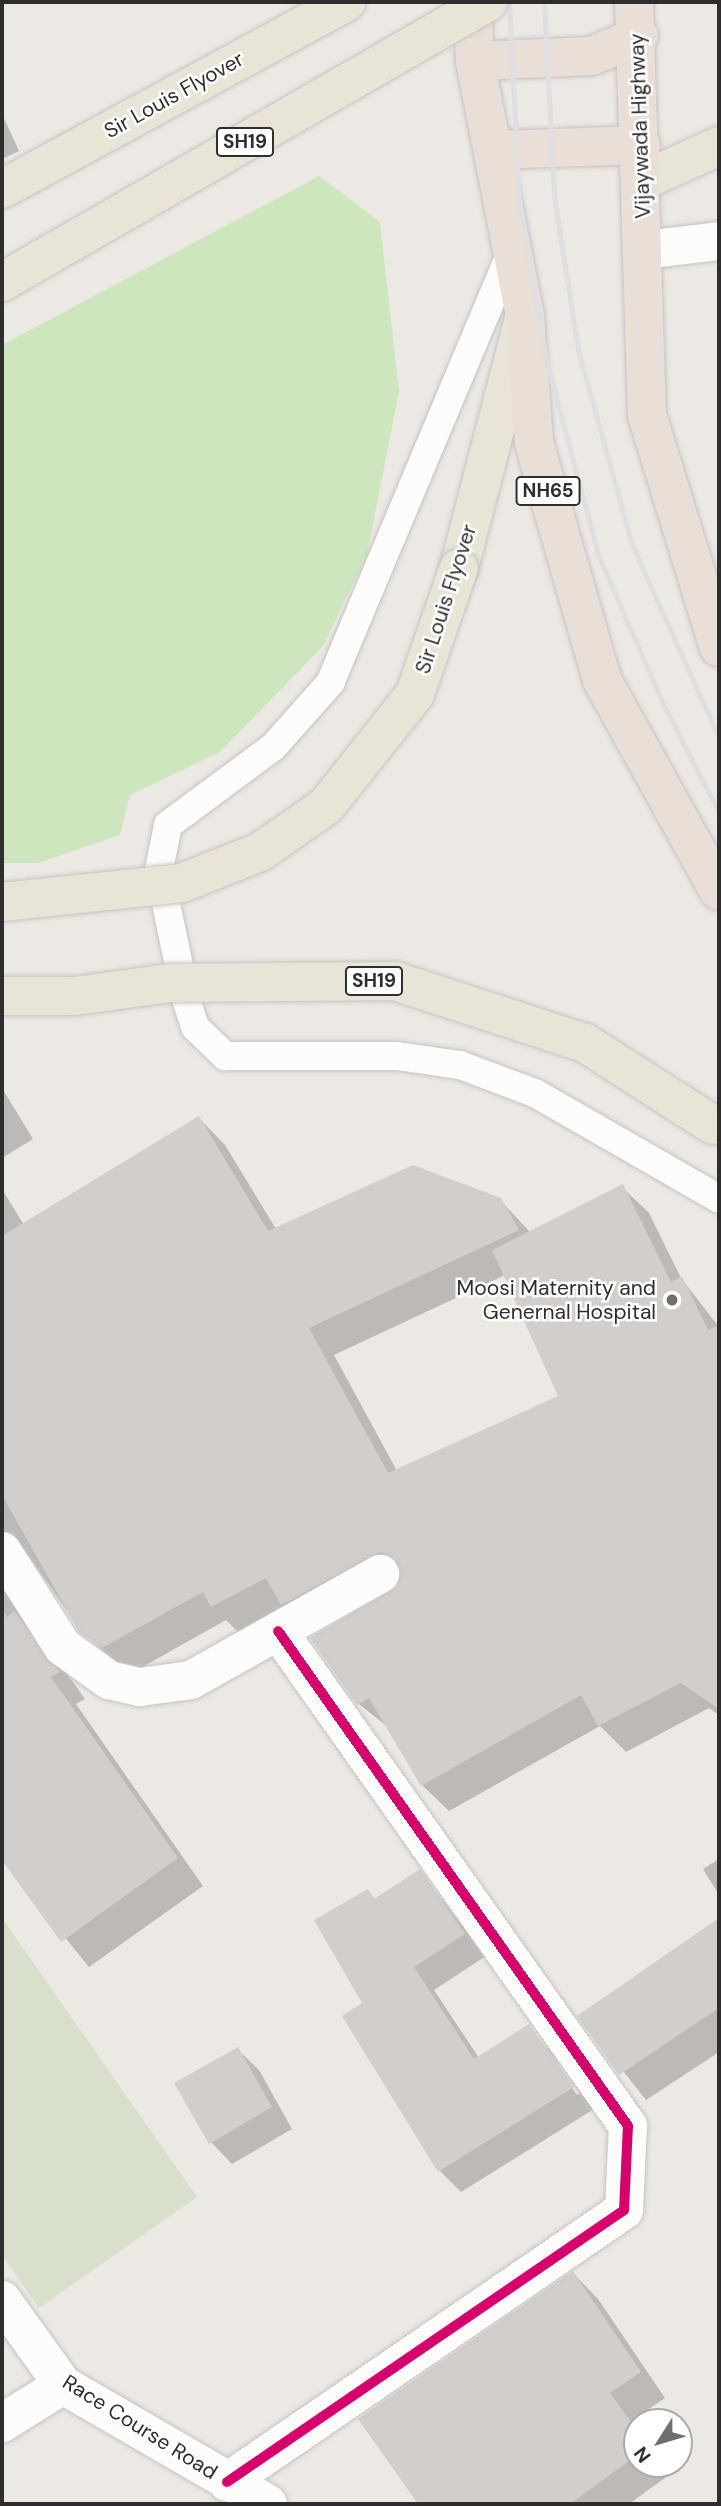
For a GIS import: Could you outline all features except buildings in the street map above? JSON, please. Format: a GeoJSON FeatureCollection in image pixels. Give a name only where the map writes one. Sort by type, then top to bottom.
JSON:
{"type":"FeatureCollection","features":[{"type":"Feature","properties":{"kind":"highway","name":"NH65"},"geometry":{"type":"LineString","coordinates":[[472,2],[475,61],[525,316],[534,442],[603,680],[719,891]]}},
{"type":"Feature","properties":{"kind":"highway"},"geometry":{"type":"LineString","coordinates":[[475,61],[592,56],[636,19]]}},
{"type":"Feature","properties":{"kind":"highway","name":"Vijaywada Highway"},"geometry":{"type":"LineString","coordinates":[[636,19],[647,415],[719,647]]}},
{"type":"Feature","properties":{"kind":"highway"},"geometry":{"type":"LineString","coordinates":[[494,150],[641,163]]}},
{"type":"Feature","properties":{"kind":"main road","name":"Sir Louis Flyover"},"geometry":{"type":"LineString","coordinates":[[2,189],[346,2]]}},
{"type":"Feature","properties":{"kind":"main road","name":"SH19"},"geometry":{"type":"LineString","coordinates":[[2,282],[488,2]]}},
{"type":"Feature","properties":{"kind":"main road"},"geometry":{"type":"LineString","coordinates":[[641,163],[711,152]]}},
{"type":"Feature","properties":{"kind":"main road","name":"Sir Louis Flyover"},"geometry":{"type":"LineString","coordinates":[[2,902],[182,883],[260,852],[326,806],[415,694],[459,568],[525,316]]}},
{"type":"Feature","properties":{"kind":"main road","name":"SH19"},"geometry":{"type":"LineString","coordinates":[[2,996],[76,996],[170,984],[396,981],[585,1043],[716,1128]]}},
{"type":"Feature","properties":{"kind":"street"},"geometry":{"type":"LineString","coordinates":[[644,250],[719,240]]}},
{"type":"Feature","properties":{"kind":"street"},"geometry":{"type":"LineString","coordinates":[[2,1551],[63,1647],[109,1680],[140,1688],[191,1680],[380,1574]]}},
{"type":"Feature","properties":{"kind":"street"},"geometry":{"type":"LineString","coordinates":[[227,2482],[624,2210],[628,2126],[278,1631]]}},
{"type":"Feature","properties":{"kind":"street","name":"Race Course Road"},"geometry":{"type":"LineString","coordinates":[[2,2300],[63,2385],[268,2504]]}},
{"type":"Feature","properties":{"kind":"street"},"geometry":{"type":"LineString","coordinates":[[2,2423],[63,2385]]}},
{"type":"Feature","properties":{"kind":"lane"},"geometry":{"type":"LineString","coordinates":[[513,248],[331,682],[273,747],[185,806],[168,825],[159,870],[186,999],[209,1047],[225,1056],[397,1056],[460,1065],[535,1093],[719,1199]]}},
{"type":"Feature","properties":{"kind":"green space"},"geometry":{"type":"Polygon","coordinates":[[[319,176],[380,222],[399,391],[367,555],[323,646],[220,752],[130,795],[120,835],[38,863],[2,863],[2,345],[319,176]]]}},
{"type":"Feature","properties":{"kind":"green space"},"geometry":{"type":"Polygon","coordinates":[[[2,1918],[197,2197],[39,2308],[2,2255],[2,1918]]]}},
{"type":"Feature","properties":{"kind":"railway"},"geometry":{"type":"LineString","coordinates":[[509,2],[519,200],[545,356],[599,557],[665,708],[719,812]]}},
{"type":"Feature","properties":{"kind":"railway"},"geometry":{"type":"LineString","coordinates":[[544,2],[554,196],[578,350],[632,545],[719,738]]}},
{"type":"Feature","properties":{"kind":"cycle path"},"geometry":{"type":"LineString","coordinates":[[227,2482],[624,2210],[628,2126],[278,1631]]}},
{"type":"Feature","properties":{"kind":"place","name":"Moosi Maternity and Genernal Hospital"},"geometry":{"type":"Point","coordinates":[672,1300]}}]}
